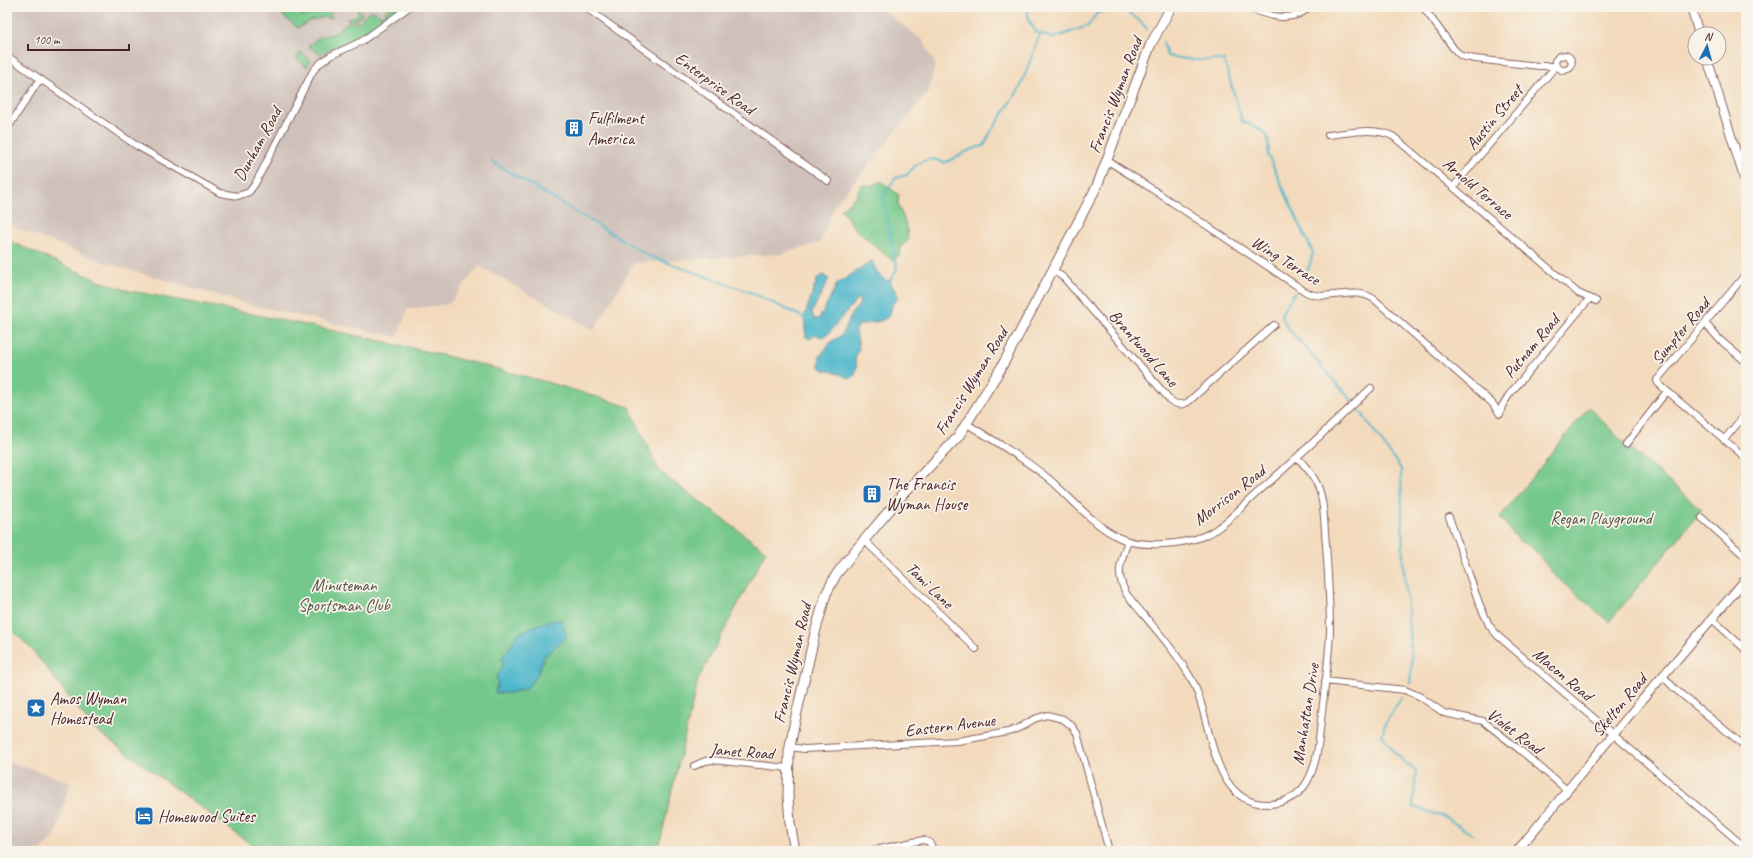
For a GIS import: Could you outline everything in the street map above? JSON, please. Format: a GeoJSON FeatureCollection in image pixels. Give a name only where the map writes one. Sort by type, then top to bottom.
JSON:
{"type":"FeatureCollection","features":[{"type":"Feature","properties":{"kind":"main road","name":"Francis Wyman Road"},"geometry":{"type":"LineString","coordinates":[[795,851],[789,815],[788,768],[790,747],[815,633],[826,594],[839,571],[864,540],[904,493],[954,442],[967,424],[1001,368],[1097,186],[1108,161],[1150,46],[1171,7]]}},
{"type":"Feature","properties":{"kind":"street","name":"Dunham Road"},"geometry":{"type":"LineString","coordinates":[[7,56],[138,146],[166,163],[220,193],[238,196],[249,192],[255,184],[307,80],[319,64],[330,56],[362,41],[409,7]]}},
{"type":"Feature","properties":{"kind":"street","name":"Enterprise Road"},"geometry":{"type":"LineString","coordinates":[[585,7],[828,181]]}},
{"type":"Feature","properties":{"kind":"street"},"geometry":{"type":"LineString","coordinates":[[1248,7],[1268,15],[1286,17],[1300,15],[1309,7]]}},
{"type":"Feature","properties":{"kind":"street","name":"Austin Street"},"geometry":{"type":"LineString","coordinates":[[1423,7],[1454,49],[1464,57],[1538,66],[1556,66],[1454,186]]}},
{"type":"Feature","properties":{"kind":"street"},"geometry":{"type":"LineString","coordinates":[[1691,7],[1697,26]]}},
{"type":"Feature","properties":{"kind":"street"},"geometry":{"type":"LineString","coordinates":[[1709,66],[1746,184]]}},
{"type":"Feature","properties":{"kind":"street"},"geometry":{"type":"LineString","coordinates":[[7,129],[40,79]]}},
{"type":"Feature","properties":{"kind":"street","name":"Arnold Terrace"},"geometry":{"type":"LineString","coordinates":[[1328,134],[1372,131],[1391,135],[1454,186],[1578,293],[1596,301]]}},
{"type":"Feature","properties":{"kind":"street","name":"Wing Terrace"},"geometry":{"type":"LineString","coordinates":[[1108,161],[1306,292],[1313,295],[1325,296],[1357,292],[1374,299],[1492,403],[1500,414]]}},
{"type":"Feature","properties":{"kind":"street","name":"Brantwood Lane"},"geometry":{"type":"LineString","coordinates":[[1054,270],[1064,278],[1171,401],[1177,404],[1184,404],[1188,402],[1274,325]]}},
{"type":"Feature","properties":{"kind":"street","name":"Sumpter Road"},"geometry":{"type":"LineString","coordinates":[[1626,444],[1667,391],[1658,383],[1657,380],[1746,274]]}},
{"type":"Feature","properties":{"kind":"street","name":"Putnam Road"},"geometry":{"type":"LineString","coordinates":[[1500,414],[1502,406],[1509,395],[1590,298]]}},
{"type":"Feature","properties":{"kind":"street"},"geometry":{"type":"LineString","coordinates":[[1705,323],[1714,335],[1746,362]]}},
{"type":"Feature","properties":{"kind":"street","name":"Morrison Road"},"geometry":{"type":"LineString","coordinates":[[967,424],[1034,468],[1112,534],[1128,541],[1159,544],[1176,543],[1198,538],[1209,533],[1236,512],[1298,457],[1371,388]]}},
{"type":"Feature","properties":{"kind":"street"},"geometry":{"type":"LineString","coordinates":[[1667,391],[1746,458]]}},
{"type":"Feature","properties":{"kind":"street"},"geometry":{"type":"LineString","coordinates":[[1724,440],[1746,413]]}},
{"type":"Feature","properties":{"kind":"street","name":"Manhattan Drive"},"geometry":{"type":"LineString","coordinates":[[1128,541],[1119,570],[1122,586],[1127,595],[1170,647],[1191,678],[1198,694],[1214,751],[1222,772],[1231,788],[1240,796],[1256,803],[1274,804],[1290,799],[1303,788],[1310,775],[1317,752],[1329,642],[1330,600],[1323,505],[1315,480],[1298,457]]}},
{"type":"Feature","properties":{"kind":"street","name":"Macon Road"},"geometry":{"type":"LineString","coordinates":[[1449,517],[1479,603],[1494,631],[1506,644],[1746,848]]}},
{"type":"Feature","properties":{"kind":"street"},"geometry":{"type":"LineString","coordinates":[[1702,518],[1746,557]]}},
{"type":"Feature","properties":{"kind":"street","name":"Tami Lane"},"geometry":{"type":"LineString","coordinates":[[864,540],[976,649]]}},
{"type":"Feature","properties":{"kind":"street","name":"Skelton Road"},"geometry":{"type":"LineString","coordinates":[[1516,851],[1566,790],[1746,579]]}},
{"type":"Feature","properties":{"kind":"street"},"geometry":{"type":"LineString","coordinates":[[1712,619],[1746,650]]}},
{"type":"Feature","properties":{"kind":"street"},"geometry":{"type":"LineString","coordinates":[[1663,676],[1675,689],[1746,747]]}},
{"type":"Feature","properties":{"kind":"street","name":"Violet Road"},"geometry":{"type":"LineString","coordinates":[[1325,681],[1405,690],[1419,696],[1444,713],[1483,721],[1520,750],[1566,790]]}},
{"type":"Feature","properties":{"kind":"street","name":"Eastern Avenue"},"geometry":{"type":"LineString","coordinates":[[790,747],[804,749],[947,742],[1008,732],[1042,716],[1058,717],[1071,725],[1076,733],[1109,851]]}},
{"type":"Feature","properties":{"kind":"street","name":"Janet Road"},"geometry":{"type":"LineString","coordinates":[[694,766],[705,761],[712,760],[788,768]]}},
{"type":"Feature","properties":{"kind":"street"},"geometry":{"type":"LineString","coordinates":[[870,851],[920,840],[928,842],[934,851]]}},
{"type":"Feature","properties":{"kind":"shaded area"},"geometry":{"type":"Polygon","coordinates":[[[7,7],[878,7],[924,41],[935,65],[929,91],[835,205],[820,243],[780,254],[634,263],[594,330],[479,266],[449,304],[408,309],[397,337],[251,305],[106,263],[7,224],[7,7]]]}},
{"type":"Feature","properties":{"kind":"shaded area"},"geometry":{"type":"Polygon","coordinates":[[[7,761],[70,782],[55,837],[40,851],[7,851],[7,761]]]}},
{"type":"Feature","properties":{"kind":"green space"},"geometry":{"type":"Polygon","coordinates":[[[300,7],[302,17],[329,10],[332,18],[328,19],[326,17],[310,21],[298,28],[284,17],[284,10],[300,7]]]}},
{"type":"Feature","properties":{"kind":"green space"},"geometry":{"type":"Polygon","coordinates":[[[390,7],[396,7],[398,9],[358,37],[320,54],[308,46],[320,37],[333,34],[347,23],[359,22],[368,12],[373,11],[382,16],[390,7]]]}},
{"type":"Feature","properties":{"kind":"green space"},"geometry":{"type":"Polygon","coordinates":[[[357,8],[361,11],[362,15],[356,20],[348,21],[347,19],[358,15],[357,8]]]}},
{"type":"Feature","properties":{"kind":"green space"},"geometry":{"type":"Polygon","coordinates":[[[301,52],[310,60],[307,67],[296,58],[301,52]]]}},
{"type":"Feature","properties":{"kind":"green space"},"geometry":{"type":"Polygon","coordinates":[[[881,181],[899,195],[898,205],[908,233],[908,241],[901,246],[900,255],[892,260],[855,229],[841,209],[856,196],[861,185],[873,185],[881,181]]]}},
{"type":"Feature","properties":{"kind":"green space","name":"Minuteman Sportsman Club"},"geometry":{"type":"Polygon","coordinates":[[[7,240],[99,281],[126,290],[253,314],[442,355],[567,388],[629,407],[660,472],[766,551],[698,680],[658,851],[260,851],[93,728],[33,651],[7,625],[7,240]]]}},
{"type":"Feature","properties":{"kind":"green space","name":"Regan Playground"},"geometry":{"type":"Polygon","coordinates":[[[1589,407],[1622,441],[1702,510],[1609,622],[1555,576],[1532,547],[1519,541],[1500,517],[1589,407]]]}},
{"type":"Feature","properties":{"kind":"water"},"geometry":{"type":"Polygon","coordinates":[[[872,261],[878,274],[886,281],[891,279],[891,284],[899,297],[892,305],[891,312],[884,319],[858,326],[856,332],[859,348],[855,359],[857,366],[855,375],[851,379],[834,372],[824,370],[819,366],[820,356],[832,341],[842,335],[853,311],[858,307],[860,300],[857,299],[829,333],[823,337],[815,335],[810,339],[806,337],[804,318],[817,279],[823,275],[829,279],[812,312],[814,319],[819,319],[837,284],[872,261]]]}},
{"type":"Feature","properties":{"kind":"water"},"geometry":{"type":"Polygon","coordinates":[[[553,620],[561,620],[567,636],[544,657],[537,675],[526,689],[509,693],[495,693],[498,682],[496,678],[503,666],[502,658],[518,634],[531,627],[553,620]]]}},
{"type":"Feature","properties":{"kind":"waterway"},"geometry":{"type":"LineString","coordinates":[[1028,7],[1028,19],[1036,32],[1053,38],[1088,26],[1097,13],[1113,11],[1125,12],[1136,17],[1147,29]]}},
{"type":"Feature","properties":{"kind":"waterway"},"geometry":{"type":"LineString","coordinates":[[890,281],[897,269],[883,197],[895,178],[907,175],[914,167],[923,161],[933,159],[944,163],[968,151],[984,146],[990,133],[1020,88],[1040,34]]}},
{"type":"Feature","properties":{"kind":"waterway"},"geometry":{"type":"LineString","coordinates":[[1163,42],[1167,56],[1193,60],[1224,60],[1242,121],[1260,129],[1267,135],[1269,146],[1268,155],[1313,253],[1304,277]]}},
{"type":"Feature","properties":{"kind":"waterway"},"geometry":{"type":"LineString","coordinates":[[491,161],[649,256],[752,293],[805,318]]}},
{"type":"Feature","properties":{"kind":"waterway"},"geometry":{"type":"LineString","coordinates":[[1295,292],[1281,314],[1287,327],[1352,401]]}},
{"type":"Feature","properties":{"kind":"waterway"},"geometry":{"type":"LineString","coordinates":[[1360,411],[1401,469],[1403,559],[1412,664],[1410,683]]}},
{"type":"Feature","properties":{"kind":"waterway"},"geometry":{"type":"LineString","coordinates":[[1401,698],[1385,724],[1382,735],[1394,752],[1416,772],[1413,807],[1445,817],[1473,835]]}},
{"type":"Feature","properties":{"kind":"place","name":"Fulfilment America"},"geometry":{"type":"Point","coordinates":[574,128]}},
{"type":"Feature","properties":{"kind":"place","name":"The Francis Wyman House"},"geometry":{"type":"Point","coordinates":[872,494]}},
{"type":"Feature","properties":{"kind":"place","name":"Amos Wyman Homestead"},"geometry":{"type":"Point","coordinates":[36,708]}},
{"type":"Feature","properties":{"kind":"place","name":"Homewood Suites"},"geometry":{"type":"Point","coordinates":[144,816]}}]}
